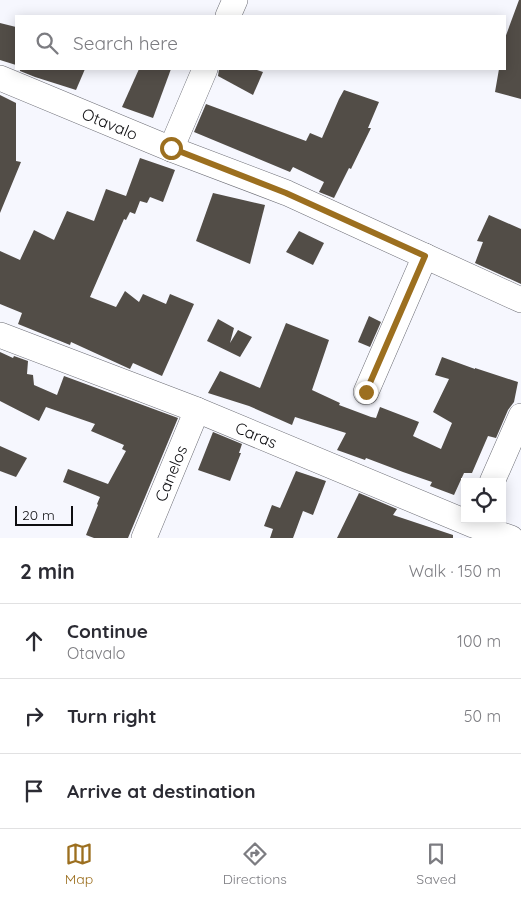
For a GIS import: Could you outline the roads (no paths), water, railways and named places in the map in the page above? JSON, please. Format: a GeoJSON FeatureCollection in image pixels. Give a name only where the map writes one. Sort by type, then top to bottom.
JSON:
{"type":"FeatureCollection","features":[{"type":"Feature","properties":{"kind":"street"},"geometry":{"type":"LineString","coordinates":[[228,15],[235,0]]}},
{"type":"Feature","properties":{"kind":"street"},"geometry":{"type":"LineString","coordinates":[[171,148],[205,70]]}},
{"type":"Feature","properties":{"kind":"street","name":"Otavalo"},"geometry":{"type":"LineString","coordinates":[[0,78],[286,193],[521,300]]}},
{"type":"Feature","properties":{"kind":"street"},"geometry":{"type":"LineString","coordinates":[[366,392],[425,256]]}},
{"type":"Feature","properties":{"kind":"street","name":"Caras"},"geometry":{"type":"LineString","coordinates":[[0,335],[197,410],[472,527],[511,538]]}},
{"type":"Feature","properties":{"kind":"street","name":"Canelos"},"geometry":{"type":"LineString","coordinates":[[144,538],[197,410]]}},
{"type":"Feature","properties":{"kind":"street"},"geometry":{"type":"LineString","coordinates":[[494,478],[521,416]]}}]}
